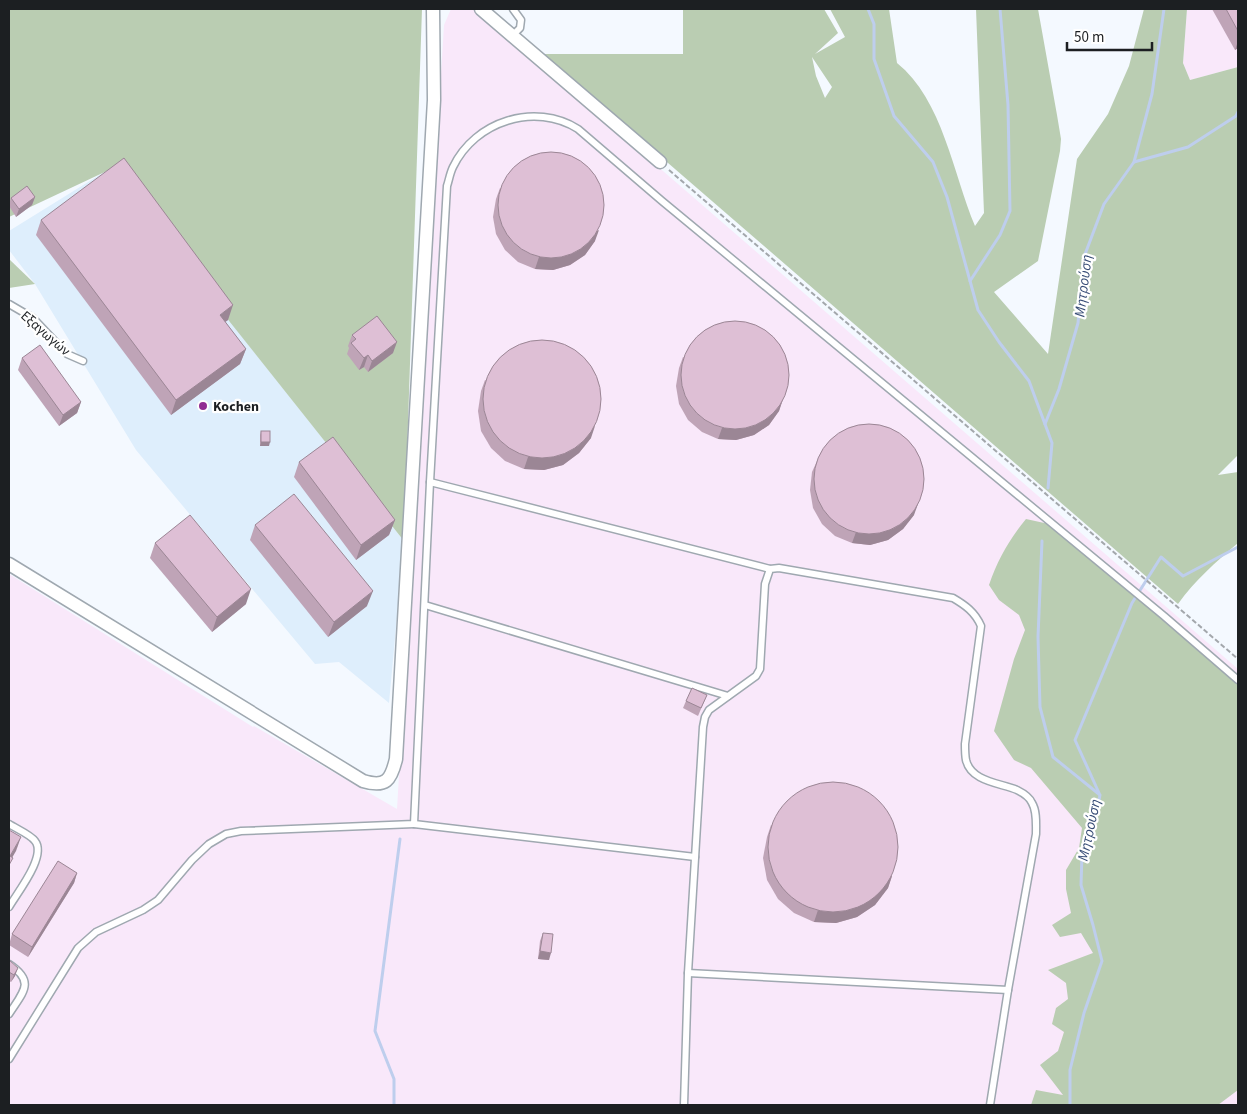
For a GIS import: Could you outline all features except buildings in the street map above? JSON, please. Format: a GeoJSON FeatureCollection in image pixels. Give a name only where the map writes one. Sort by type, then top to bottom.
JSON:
{"type":"FeatureCollection","features":[{"type":"Feature","properties":{"kind":"street"},"geometry":{"type":"LineString","coordinates":[[9,564],[363,782],[373,784],[386,782],[392,775],[396,759],[434,110],[433,9]]}},
{"type":"Feature","properties":{"kind":"street"},"geometry":{"type":"LineString","coordinates":[[481,9],[660,162]]}},
{"type":"Feature","properties":{"kind":"lane"},"geometry":{"type":"LineString","coordinates":[[512,36],[520,28],[521,20],[513,9]]}},
{"type":"Feature","properties":{"kind":"lane"},"geometry":{"type":"LineString","coordinates":[[414,824],[430,482],[447,186],[453,167],[476,138],[493,126],[512,119],[526,117],[556,119],[566,122],[578,130],[1164,616],[1238,680]]}},
{"type":"Feature","properties":{"kind":"lane","name":"Εξαγωγών"},"geometry":{"type":"LineString","coordinates":[[9,304],[33,318],[67,354],[83,361]]}},
{"type":"Feature","properties":{"kind":"lane"},"geometry":{"type":"LineString","coordinates":[[430,482],[770,569],[779,568],[953,598],[968,607],[978,618],[981,632],[965,744],[966,762],[973,773],[985,780],[1006,785],[1023,793],[1032,802],[1036,816],[1036,834],[990,1105]]}},
{"type":"Feature","properties":{"kind":"lane"},"geometry":{"type":"LineString","coordinates":[[684,1105],[688,973],[704,722],[709,710],[756,676],[760,668],[765,584],[770,569]]}},
{"type":"Feature","properties":{"kind":"lane"},"geometry":{"type":"LineString","coordinates":[[425,605],[728,696]]}},
{"type":"Feature","properties":{"kind":"lane"},"geometry":{"type":"LineString","coordinates":[[9,824],[35,841],[39,851],[36,862],[9,907]]}},
{"type":"Feature","properties":{"kind":"lane"},"geometry":{"type":"LineString","coordinates":[[9,1059],[78,948],[96,932],[143,910],[158,900],[192,860],[209,844],[226,834],[414,824],[695,857]]}},
{"type":"Feature","properties":{"kind":"lane"},"geometry":{"type":"LineString","coordinates":[[9,964],[20,972],[25,980],[24,989],[9,1014]]}},
{"type":"Feature","properties":{"kind":"lane"},"geometry":{"type":"LineString","coordinates":[[688,973],[1008,990]]}},
{"type":"Feature","properties":{"kind":"path"},"geometry":{"type":"LineString","coordinates":[[660,162],[1238,659]]}},
{"type":"Feature","properties":{"kind":"shaded area"},"geometry":{"type":"Polygon","coordinates":[[[451,9],[476,9],[1238,669],[1238,1105],[9,1105],[9,574],[253,727],[397,809],[444,25],[451,9]]]}},
{"type":"Feature","properties":{"kind":"shaded area"},"geometry":{"type":"Polygon","coordinates":[[[1187,9],[1238,9],[1238,67],[1190,80],[1183,63],[1187,9]]]}},
{"type":"Feature","properties":{"kind":"shaded area","name":"Kochen"},"geometry":{"type":"Polygon","coordinates":[[[109,169],[404,541],[389,703],[339,662],[315,664],[136,450],[35,284],[9,250],[9,231],[109,169]]]}},
{"type":"Feature","properties":{"kind":"green space"},"geometry":{"type":"Polygon","coordinates":[[[9,9],[422,9],[404,541],[109,170],[9,217],[9,9]]]}},
{"type":"Feature","properties":{"kind":"green space"},"geometry":{"type":"Polygon","coordinates":[[[683,9],[824,9],[838,33],[815,54],[845,37],[830,9],[889,9],[897,63],[913,78],[926,97],[936,117],[975,226],[984,213],[976,9],[1038,9],[1061,139],[1060,151],[1038,261],[994,292],[1048,354],[1077,159],[1108,114],[1129,66],[1144,9],[1187,9],[1183,63],[1190,80],[1238,67],[1238,455],[1218,475],[1238,472],[1238,543],[1199,579],[1178,604],[542,54],[683,54],[683,9]],[[812,57],[816,76],[825,98],[832,87],[812,57]]]}},
{"type":"Feature","properties":{"kind":"green space"},"geometry":{"type":"Polygon","coordinates":[[[9,259],[35,284],[9,288],[9,259]]]}},
{"type":"Feature","properties":{"kind":"green space"},"geometry":{"type":"Polygon","coordinates":[[[1026,519],[1058,526],[1238,680],[1238,1090],[1218,1105],[1031,1105],[1036,1090],[1063,1095],[1040,1065],[1058,1051],[1064,1032],[1052,1024],[1056,1008],[1068,999],[1066,983],[1048,970],[1093,953],[1081,933],[1060,937],[1052,925],[1071,913],[1066,889],[1066,870],[1079,848],[1082,828],[1031,768],[1014,760],[994,731],[1014,659],[1025,630],[1019,615],[999,600],[989,585],[1004,550],[1026,519]]]}},
{"type":"Feature","properties":{"kind":"waterway","name":"Μητρούση"},"geometry":{"type":"LineString","coordinates":[[868,9],[874,24],[874,59],[894,116],[933,162],[947,197],[978,310],[999,342],[1029,381],[1052,443],[1048,488]]}},
{"type":"Feature","properties":{"kind":"waterway","name":"Μητρούση"},"geometry":{"type":"LineString","coordinates":[[970,281],[1000,235],[1010,211],[1008,105],[1000,9]]}},
{"type":"Feature","properties":{"kind":"waterway","name":"Μητρούση"},"geometry":{"type":"LineString","coordinates":[[1045,424],[1059,389],[1078,323],[1084,257],[1104,204],[1134,162],[1152,94],[1164,9]]}},
{"type":"Feature","properties":{"kind":"waterway"},"geometry":{"type":"LineString","coordinates":[[1134,162],[1188,147],[1236,116],[1238,112]]}},
{"type":"Feature","properties":{"kind":"waterway","name":"Μητρούση"},"geometry":{"type":"LineString","coordinates":[[1042,541],[1038,637],[1040,707],[1053,757],[1100,795],[1095,821],[1082,854],[1081,885],[1102,961],[1084,1013],[1070,1070],[1070,1105]]}},
{"type":"Feature","properties":{"kind":"waterway"},"geometry":{"type":"LineString","coordinates":[[1099,793],[1075,740],[1132,603],[1161,557],[1183,576],[1238,547]]}},
{"type":"Feature","properties":{"kind":"waterway"},"geometry":{"type":"LineString","coordinates":[[394,1105],[394,1079],[375,1031],[400,839]]}},
{"type":"Feature","properties":{"kind":"place","name":"Kochen"},"geometry":{"type":"Point","coordinates":[203,406]}}]}
